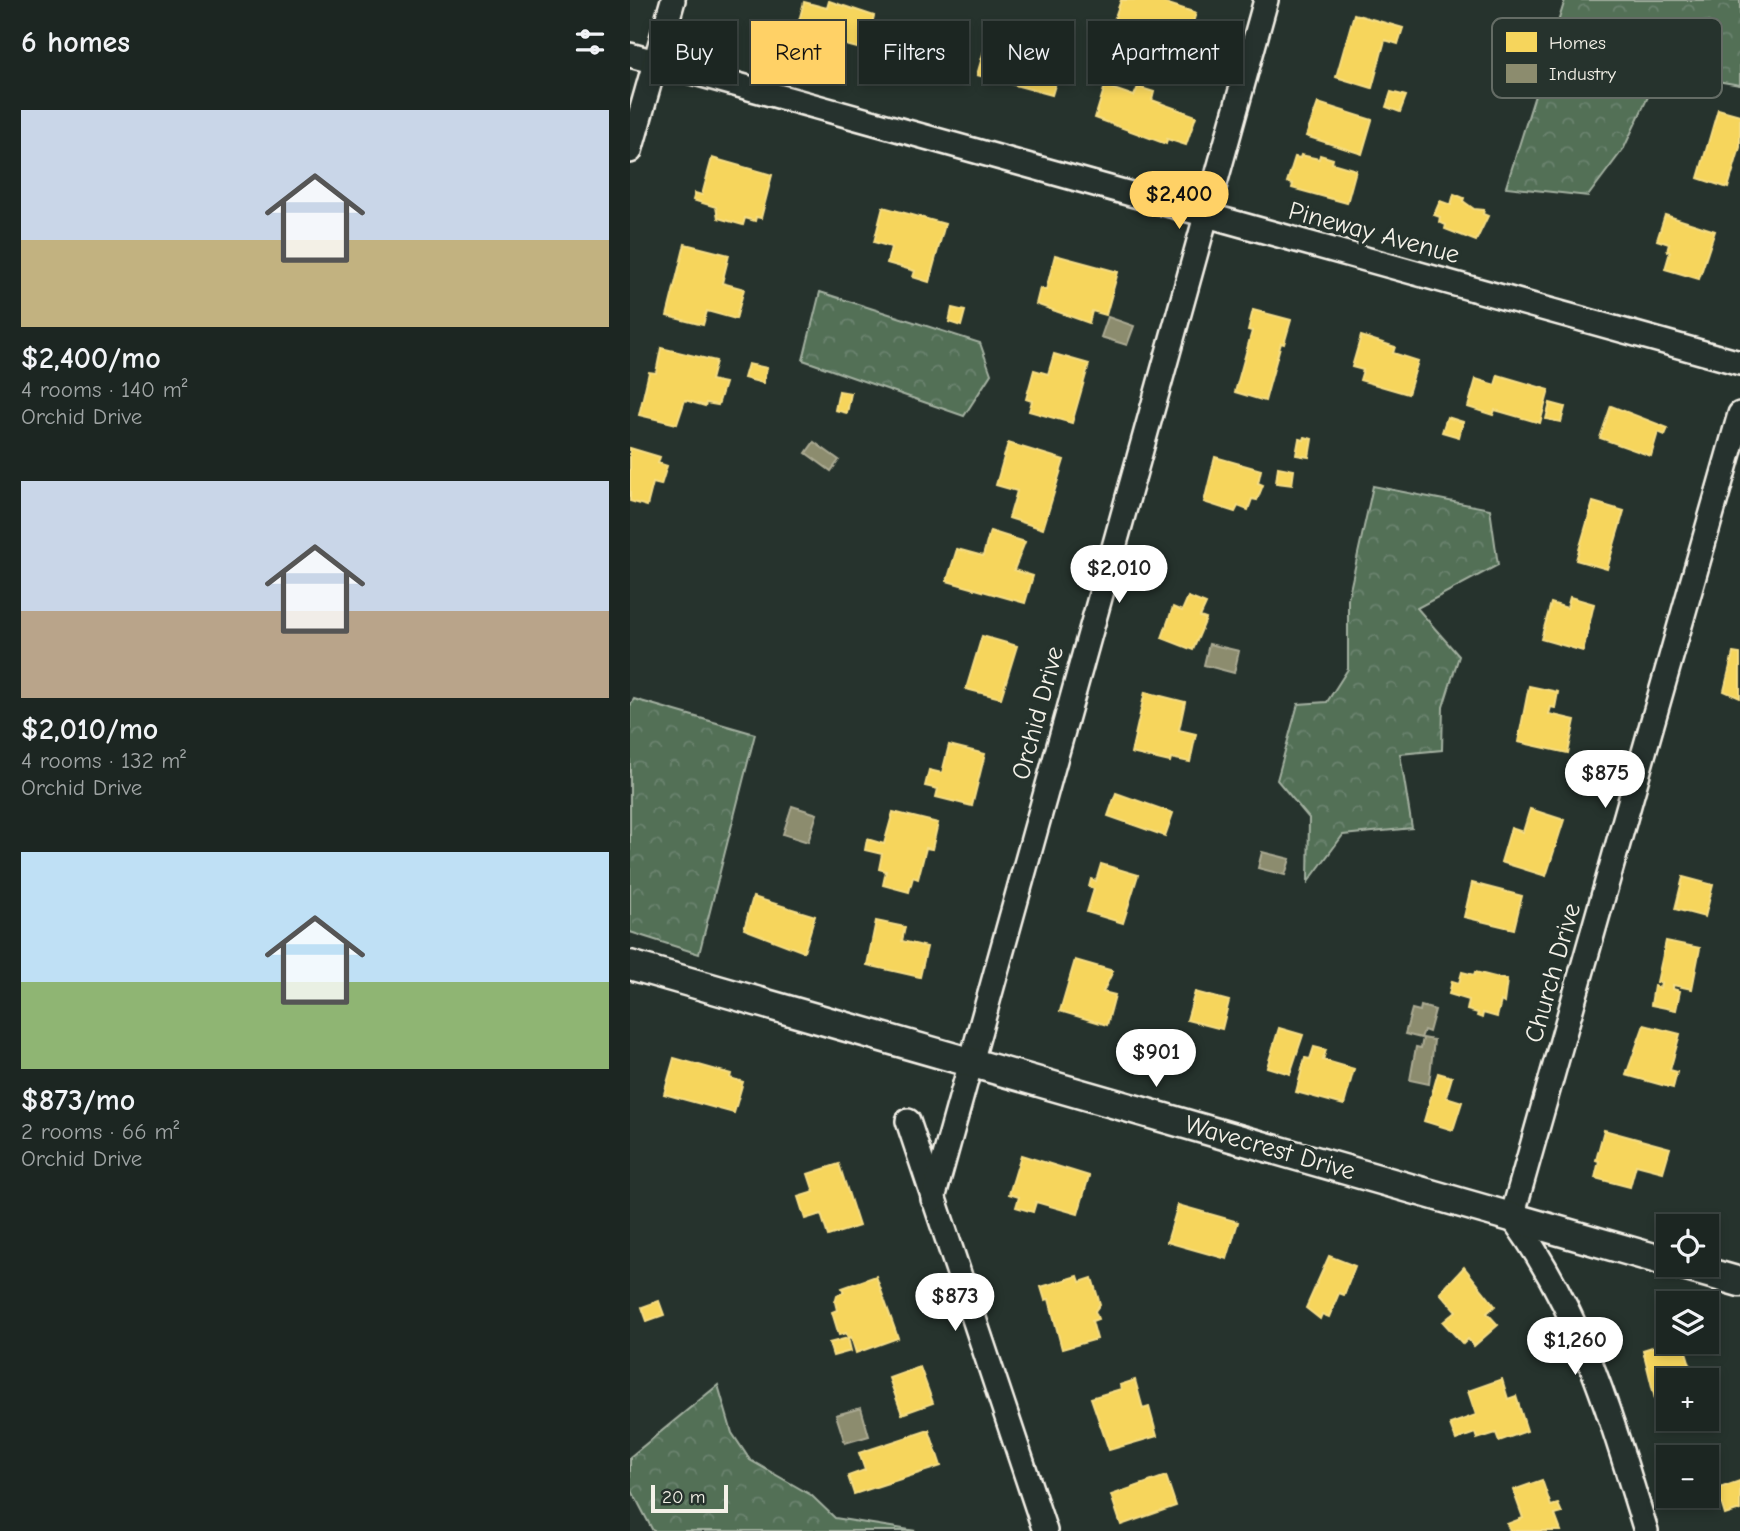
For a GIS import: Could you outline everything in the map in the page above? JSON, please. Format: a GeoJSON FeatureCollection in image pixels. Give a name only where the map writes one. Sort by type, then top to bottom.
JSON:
{"type":"FeatureCollection","features":[{"type":"Feature","properties":{"kind":"street"},"geometry":{"type":"LineString","coordinates":[[667,21],[673,0]]}},
{"type":"Feature","properties":{"kind":"street","name":"Orchid Drive"},"geometry":{"type":"LineString","coordinates":[[933,1199],[1266,0]]}},
{"type":"Feature","properties":{"kind":"street","name":"Pineway Avenue"},"geometry":{"type":"LineString","coordinates":[[630,55],[651,61]]}},
{"type":"Feature","properties":{"kind":"street"},"geometry":{"type":"LineString","coordinates":[[630,151],[651,76]]}},
{"type":"Feature","properties":{"kind":"street","name":"Pineway Avenue"},"geometry":{"type":"LineString","coordinates":[[733,84],[1740,363]]}},
{"type":"Feature","properties":{"kind":"street","name":"Church Drive"},"geometry":{"type":"LineString","coordinates":[[1513,1217],[1740,414]]}},
{"type":"Feature","properties":{"kind":"street","name":"Wavecrest Drive"},"geometry":{"type":"LineString","coordinates":[[630,965],[1656,1259]]}},
{"type":"Feature","properties":{"kind":"street"},"geometry":{"type":"LineString","coordinates":[[908,1121],[1045,1531]]}},
{"type":"Feature","properties":{"kind":"street"},"geometry":{"type":"LineString","coordinates":[[1513,1217],[1542,1259],[1595,1367],[1646,1531]]}},
{"type":"Feature","properties":{"kind":"street"},"geometry":{"type":"LineString","coordinates":[[1719,1276],[1740,1282]]}},
{"type":"Feature","properties":{"kind":"green space"},"geometry":{"type":"Polygon","coordinates":[[[1565,0],[1740,0],[1740,85],[1722,82],[1722,18],[1559,18],[1565,0]]]}},
{"type":"Feature","properties":{"kind":"green space"},"geometry":{"type":"Polygon","coordinates":[[[1534,98],[1647,98],[1624,148],[1588,196],[1506,187],[1534,98]]]}},
{"type":"Feature","properties":{"kind":"green space"},"geometry":{"type":"Polygon","coordinates":[[[820,292],[980,343],[991,374],[964,416],[803,360],[820,292]]]}},
{"type":"Feature","properties":{"kind":"green space"},"geometry":{"type":"Polygon","coordinates":[[[1373,486],[1490,509],[1498,565],[1417,608],[1459,656],[1443,707],[1442,750],[1400,754],[1412,828],[1343,835],[1308,882],[1309,818],[1277,780],[1298,704],[1327,702],[1348,669],[1348,599],[1373,486]]]}},
{"type":"Feature","properties":{"kind":"green space"},"geometry":{"type":"Polygon","coordinates":[[[634,699],[755,734],[699,954],[630,932],[630,706],[634,699]]]}},
{"type":"Feature","properties":{"kind":"green space"},"geometry":{"type":"Polygon","coordinates":[[[718,1385],[732,1433],[750,1460],[811,1495],[835,1518],[916,1531],[653,1531],[630,1487],[630,1457],[718,1385]]]}},
{"type":"Feature","properties":{"kind":"building: Homes"},"geometry":{"type":"Polygon","coordinates":[[[1121,0],[1156,0],[1196,13],[1193,21],[1114,20],[1121,0]]]}},
{"type":"Feature","properties":{"kind":"building: Homes"},"geometry":{"type":"Polygon","coordinates":[[[829,1],[874,16],[873,21],[859,21],[859,48],[845,45],[845,21],[799,21],[804,2],[827,8],[829,1]]]}},
{"type":"Feature","properties":{"kind":"building: Homes"},"geometry":{"type":"Polygon","coordinates":[[[1354,14],[1403,28],[1398,44],[1385,40],[1372,88],[1336,77],[1354,14]]]}},
{"type":"Feature","properties":{"kind":"building: Homes"},"geometry":{"type":"Polygon","coordinates":[[[983,54],[983,77],[977,75],[983,54]]]}},
{"type":"Feature","properties":{"kind":"building: Homes"},"geometry":{"type":"Polygon","coordinates":[[[1011,84],[1055,84],[1052,95],[1011,84]]]}},
{"type":"Feature","properties":{"kind":"building: Homes"},"geometry":{"type":"Polygon","coordinates":[[[1105,86],[1134,96],[1138,87],[1154,92],[1152,100],[1196,116],[1186,145],[1167,139],[1166,144],[1095,118],[1105,86]]]}},
{"type":"Feature","properties":{"kind":"building: Homes"},"geometry":{"type":"Polygon","coordinates":[[[1391,92],[1406,96],[1400,112],[1386,107],[1391,92]]]}},
{"type":"Feature","properties":{"kind":"building: Homes"},"geometry":{"type":"Polygon","coordinates":[[[1318,103],[1372,120],[1362,154],[1306,136],[1318,103]]]}},
{"type":"Feature","properties":{"kind":"building: Homes"},"geometry":{"type":"Polygon","coordinates":[[[1718,109],[1740,115],[1740,147],[1728,188],[1698,178],[1718,109]]]}},
{"type":"Feature","properties":{"kind":"building: Homes"},"geometry":{"type":"Polygon","coordinates":[[[1301,155],[1319,159],[1320,155],[1333,159],[1332,163],[1356,170],[1347,203],[1292,188],[1293,184],[1287,182],[1295,157],[1300,158],[1301,155]]]}},
{"type":"Feature","properties":{"kind":"building: Homes"},"geometry":{"type":"Polygon","coordinates":[[[712,158],[772,175],[761,218],[756,217],[755,221],[745,218],[743,225],[718,218],[716,207],[693,200],[695,193],[702,195],[712,158]]]}},
{"type":"Feature","properties":{"kind":"building: Homes"},"geometry":{"type":"Polygon","coordinates":[[[1454,194],[1464,198],[1463,201],[1474,209],[1484,210],[1483,214],[1488,216],[1476,241],[1445,229],[1446,225],[1439,222],[1440,217],[1434,215],[1440,201],[1451,205],[1454,194]]]}},
{"type":"Feature","properties":{"kind":"building: Homes"},"geometry":{"type":"Polygon","coordinates":[[[883,207],[945,224],[929,282],[913,277],[915,271],[887,263],[891,247],[874,242],[883,207]]]}},
{"type":"Feature","properties":{"kind":"building: Homes"},"geometry":{"type":"Polygon","coordinates":[[[1665,215],[1715,231],[1699,279],[1665,269],[1670,252],[1667,251],[1669,244],[1657,240],[1665,215]]]}},
{"type":"Feature","properties":{"kind":"building: Homes"},"geometry":{"type":"Polygon","coordinates":[[[685,244],[729,255],[722,283],[744,289],[736,319],[707,311],[703,325],[667,316],[685,244]]]}},
{"type":"Feature","properties":{"kind":"building: Homes"},"geometry":{"type":"Polygon","coordinates":[[[1055,255],[1118,272],[1106,315],[1092,311],[1089,323],[1036,304],[1040,288],[1046,290],[1055,255]]]}},
{"type":"Feature","properties":{"kind":"building: Homes"},"geometry":{"type":"Polygon","coordinates":[[[952,308],[965,311],[961,326],[949,322],[952,308]]]}},
{"type":"Feature","properties":{"kind":"building: Homes"},"geometry":{"type":"Polygon","coordinates":[[[1253,310],[1291,320],[1284,344],[1281,343],[1265,401],[1235,392],[1252,331],[1248,330],[1253,310]]]}},
{"type":"Feature","properties":{"kind":"building: Homes"},"geometry":{"type":"Polygon","coordinates":[[[1361,336],[1395,347],[1393,353],[1418,361],[1408,394],[1360,380],[1363,370],[1352,367],[1361,336]]]}},
{"type":"Feature","properties":{"kind":"building: Homes"},"geometry":{"type":"Polygon","coordinates":[[[661,348],[716,361],[711,380],[725,383],[718,405],[706,403],[705,406],[685,400],[677,424],[639,415],[649,372],[656,373],[661,348]]]}},
{"type":"Feature","properties":{"kind":"building: Homes"},"geometry":{"type":"Polygon","coordinates":[[[1054,354],[1089,364],[1072,423],[1029,411],[1032,401],[1026,399],[1034,370],[1048,374],[1054,354]]]}},
{"type":"Feature","properties":{"kind":"building: Homes"},"geometry":{"type":"Polygon","coordinates":[[[748,364],[767,368],[763,383],[744,378],[748,364]]]}},
{"type":"Feature","properties":{"kind":"building: Homes"},"geometry":{"type":"Polygon","coordinates":[[[1498,375],[1549,390],[1540,423],[1495,410],[1493,415],[1468,407],[1476,379],[1495,385],[1498,375]]]}},
{"type":"Feature","properties":{"kind":"building: Homes"},"geometry":{"type":"Polygon","coordinates":[[[839,391],[851,393],[847,413],[835,410],[839,391]]]}},
{"type":"Feature","properties":{"kind":"building: Homes"},"geometry":{"type":"Polygon","coordinates":[[[1550,403],[1565,407],[1561,422],[1546,419],[1550,403]]]}},
{"type":"Feature","properties":{"kind":"building: Homes"},"geometry":{"type":"Polygon","coordinates":[[[1611,406],[1668,428],[1665,435],[1658,432],[1651,456],[1600,438],[1611,406]]]}},
{"type":"Feature","properties":{"kind":"building: Homes"},"geometry":{"type":"Polygon","coordinates":[[[1447,417],[1463,422],[1459,437],[1442,432],[1447,417]]]}},
{"type":"Feature","properties":{"kind":"building: Homes"},"geometry":{"type":"Polygon","coordinates":[[[1305,437],[1312,439],[1309,457],[1296,455],[1299,439],[1304,440],[1305,437]]]}},
{"type":"Feature","properties":{"kind":"building: Homes"},"geometry":{"type":"Polygon","coordinates":[[[1008,443],[1064,460],[1043,529],[1009,518],[1017,491],[996,485],[1008,443]]]}},
{"type":"Feature","properties":{"kind":"building: Homes"},"geometry":{"type":"Polygon","coordinates":[[[630,448],[660,457],[658,463],[667,466],[661,485],[653,483],[647,506],[630,501],[630,448]]]}},
{"type":"Feature","properties":{"kind":"building: Homes"},"geometry":{"type":"Polygon","coordinates":[[[1215,457],[1261,470],[1258,483],[1263,485],[1257,500],[1252,499],[1248,510],[1238,506],[1235,512],[1204,502],[1215,457]]]}},
{"type":"Feature","properties":{"kind":"building: Homes"},"geometry":{"type":"Polygon","coordinates":[[[1278,467],[1294,470],[1292,485],[1276,483],[1278,467]]]}},
{"type":"Feature","properties":{"kind":"building: Homes"},"geometry":{"type":"Polygon","coordinates":[[[1593,502],[1624,511],[1607,569],[1576,560],[1593,502]]]}},
{"type":"Feature","properties":{"kind":"building: Homes"},"geometry":{"type":"Polygon","coordinates":[[[990,531],[1025,542],[1014,570],[1033,576],[1025,603],[947,581],[957,549],[983,556],[990,531]]]}},
{"type":"Feature","properties":{"kind":"building: Homes"},"geometry":{"type":"Polygon","coordinates":[[[1188,597],[1206,604],[1200,617],[1206,619],[1193,650],[1162,638],[1173,607],[1182,611],[1188,597]]]}},
{"type":"Feature","properties":{"kind":"building: Homes"},"geometry":{"type":"Polygon","coordinates":[[[1570,597],[1594,604],[1583,651],[1541,639],[1551,603],[1567,608],[1570,597]]]}},
{"type":"Feature","properties":{"kind":"building: Homes"},"geometry":{"type":"Polygon","coordinates":[[[982,636],[1017,646],[1001,698],[966,689],[982,636]]]}},
{"type":"Feature","properties":{"kind":"building: Homes"},"geometry":{"type":"Polygon","coordinates":[[[1733,653],[1740,654],[1740,698],[1724,691],[1733,653]]]}},
{"type":"Feature","properties":{"kind":"building: Homes"},"geometry":{"type":"Polygon","coordinates":[[[1529,686],[1558,692],[1555,708],[1551,707],[1549,714],[1575,720],[1568,753],[1518,742],[1529,686]]]}},
{"type":"Feature","properties":{"kind":"building: Homes"},"geometry":{"type":"Polygon","coordinates":[[[1145,692],[1185,702],[1179,730],[1196,734],[1190,762],[1171,758],[1170,762],[1131,753],[1145,692]]]}},
{"type":"Feature","properties":{"kind":"building: Homes"},"geometry":{"type":"Polygon","coordinates":[[[949,745],[985,754],[972,806],[936,797],[938,789],[925,786],[929,770],[942,773],[949,745]]]}},
{"type":"Feature","properties":{"kind":"building: Homes"},"geometry":{"type":"Polygon","coordinates":[[[1116,793],[1173,813],[1165,836],[1108,816],[1116,793]]]}},
{"type":"Feature","properties":{"kind":"building: Homes"},"geometry":{"type":"Polygon","coordinates":[[[1530,809],[1564,820],[1546,876],[1501,862],[1511,828],[1523,832],[1530,809]]]}},
{"type":"Feature","properties":{"kind":"building: Homes"},"geometry":{"type":"Polygon","coordinates":[[[893,812],[938,823],[932,849],[926,848],[918,879],[913,877],[909,892],[883,885],[886,871],[879,869],[882,854],[865,850],[867,839],[884,844],[893,812]]]}},
{"type":"Feature","properties":{"kind":"building: Homes"},"geometry":{"type":"Polygon","coordinates":[[[1101,864],[1138,875],[1123,923],[1087,912],[1094,889],[1089,887],[1091,879],[1096,881],[1101,864]]]}},
{"type":"Feature","properties":{"kind":"building: Homes"},"geometry":{"type":"Polygon","coordinates":[[[1683,877],[1713,885],[1705,917],[1675,909],[1683,877]]]}},
{"type":"Feature","properties":{"kind":"building: Homes"},"geometry":{"type":"Polygon","coordinates":[[[1472,883],[1522,896],[1514,929],[1464,917],[1472,883]]]}},
{"type":"Feature","properties":{"kind":"building: Homes"},"geometry":{"type":"Polygon","coordinates":[[[753,897],[815,916],[804,952],[744,929],[753,897]]]}},
{"type":"Feature","properties":{"kind":"building: Homes"},"geometry":{"type":"Polygon","coordinates":[[[876,921],[905,927],[902,941],[927,947],[920,977],[867,965],[876,921]]]}},
{"type":"Feature","properties":{"kind":"building: Homes"},"geometry":{"type":"Polygon","coordinates":[[[1666,941],[1700,948],[1692,989],[1673,985],[1673,989],[1680,991],[1676,1010],[1651,1005],[1654,986],[1660,988],[1661,983],[1657,982],[1666,941]]]}},
{"type":"Feature","properties":{"kind":"building: Homes"},"geometry":{"type":"Polygon","coordinates":[[[1075,960],[1113,971],[1103,992],[1115,995],[1107,1025],[1060,1011],[1075,960]]]}},
{"type":"Feature","properties":{"kind":"building: Homes"},"geometry":{"type":"Polygon","coordinates":[[[1462,972],[1474,975],[1475,972],[1507,980],[1504,1003],[1501,1001],[1497,1017],[1483,1013],[1482,1018],[1477,1016],[1478,1013],[1467,1010],[1469,1000],[1449,994],[1452,981],[1459,983],[1462,972]]]}},
{"type":"Feature","properties":{"kind":"building: Homes"},"geometry":{"type":"Polygon","coordinates":[[[1195,992],[1229,1001],[1222,1029],[1187,1020],[1195,992]]]}},
{"type":"Feature","properties":{"kind":"building: Homes"},"geometry":{"type":"Polygon","coordinates":[[[1644,1025],[1680,1034],[1670,1070],[1677,1072],[1673,1088],[1626,1075],[1644,1025]]]}},
{"type":"Feature","properties":{"kind":"building: Homes"},"geometry":{"type":"Polygon","coordinates":[[[1279,1028],[1303,1035],[1290,1074],[1267,1067],[1279,1028]]]}},
{"type":"Feature","properties":{"kind":"building: Homes"},"geometry":{"type":"Polygon","coordinates":[[[1314,1047],[1326,1050],[1323,1060],[1354,1069],[1344,1105],[1296,1092],[1305,1058],[1310,1059],[1314,1047]]]}},
{"type":"Feature","properties":{"kind":"building: Homes"},"geometry":{"type":"Polygon","coordinates":[[[674,1058],[731,1074],[730,1078],[743,1082],[734,1113],[664,1094],[674,1058]]]}},
{"type":"Feature","properties":{"kind":"building: Homes"},"geometry":{"type":"Polygon","coordinates":[[[1438,1073],[1452,1077],[1446,1097],[1462,1102],[1453,1130],[1424,1121],[1438,1073]]]}},
{"type":"Feature","properties":{"kind":"building: Homes"},"geometry":{"type":"Polygon","coordinates":[[[1604,1130],[1670,1148],[1663,1172],[1636,1165],[1630,1187],[1595,1178],[1599,1161],[1596,1160],[1604,1130]]]}},
{"type":"Feature","properties":{"kind":"building: Homes"},"geometry":{"type":"Polygon","coordinates":[[[1021,1155],[1089,1176],[1078,1214],[1036,1202],[1033,1212],[1016,1207],[1019,1197],[1009,1194],[1021,1155]]]}},
{"type":"Feature","properties":{"kind":"building: Homes"},"geometry":{"type":"Polygon","coordinates":[[[839,1164],[859,1226],[828,1236],[821,1214],[805,1219],[798,1197],[814,1192],[808,1174],[839,1164]]]}},
{"type":"Feature","properties":{"kind":"building: Homes"},"geometry":{"type":"Polygon","coordinates":[[[1178,1205],[1238,1222],[1227,1259],[1167,1242],[1178,1205]]]}},
{"type":"Feature","properties":{"kind":"building: Homes"},"geometry":{"type":"Polygon","coordinates":[[[1329,1256],[1355,1266],[1344,1295],[1339,1293],[1329,1317],[1322,1314],[1320,1319],[1306,1308],[1329,1256]]]}},
{"type":"Feature","properties":{"kind":"building: Homes"},"geometry":{"type":"Polygon","coordinates":[[[1464,1267],[1495,1306],[1487,1313],[1498,1325],[1474,1346],[1468,1339],[1463,1344],[1443,1322],[1456,1311],[1440,1293],[1464,1267]]]}},
{"type":"Feature","properties":{"kind":"building: Homes"},"geometry":{"type":"Polygon","coordinates":[[[876,1276],[898,1338],[856,1353],[851,1337],[848,1338],[846,1333],[839,1335],[832,1312],[837,1310],[835,1302],[837,1295],[844,1292],[842,1288],[876,1276]]]}},
{"type":"Feature","properties":{"kind":"building: Homes"},"geometry":{"type":"Polygon","coordinates":[[[1078,1276],[1080,1282],[1092,1278],[1100,1304],[1095,1311],[1098,1319],[1092,1321],[1097,1339],[1062,1349],[1049,1299],[1045,1300],[1041,1287],[1078,1276]]]}},
{"type":"Feature","properties":{"kind":"building: Homes"},"geometry":{"type":"Polygon","coordinates":[[[659,1301],[664,1315],[647,1321],[642,1307],[659,1301]]]}},
{"type":"Feature","properties":{"kind":"building: Homes"},"geometry":{"type":"Polygon","coordinates":[[[848,1338],[851,1351],[833,1356],[829,1343],[848,1338]]]}},
{"type":"Feature","properties":{"kind":"building: Homes"},"geometry":{"type":"Polygon","coordinates":[[[1656,1346],[1656,1354],[1687,1354],[1691,1368],[1656,1368],[1656,1403],[1643,1350],[1656,1346]]]}},
{"type":"Feature","properties":{"kind":"building: Homes"},"geometry":{"type":"Polygon","coordinates":[[[920,1367],[933,1403],[902,1414],[889,1378],[920,1367]]]}},
{"type":"Feature","properties":{"kind":"building: Homes"},"geometry":{"type":"Polygon","coordinates":[[[1502,1379],[1508,1399],[1516,1396],[1527,1431],[1499,1441],[1496,1433],[1477,1439],[1475,1433],[1456,1440],[1450,1424],[1476,1415],[1468,1391],[1502,1379]]]}},
{"type":"Feature","properties":{"kind":"building: Homes"},"geometry":{"type":"Polygon","coordinates":[[[1135,1380],[1143,1409],[1149,1407],[1157,1436],[1109,1450],[1091,1398],[1121,1389],[1120,1385],[1135,1380]]]}},
{"type":"Feature","properties":{"kind":"building: Homes"},"geometry":{"type":"Polygon","coordinates":[[[929,1430],[941,1466],[854,1494],[848,1476],[865,1470],[859,1453],[929,1430]]]}},
{"type":"Feature","properties":{"kind":"building: Homes"},"geometry":{"type":"Polygon","coordinates":[[[1166,1476],[1176,1506],[1121,1525],[1111,1495],[1166,1476]]]}},
{"type":"Feature","properties":{"kind":"building: Homes"},"geometry":{"type":"Polygon","coordinates":[[[1542,1480],[1551,1506],[1558,1504],[1562,1513],[1555,1515],[1561,1531],[1510,1531],[1507,1524],[1523,1518],[1513,1490],[1542,1480]]]}},
{"type":"Feature","properties":{"kind":"building: Homes"},"geometry":{"type":"Polygon","coordinates":[[[1740,1481],[1740,1510],[1725,1515],[1719,1488],[1740,1481]]]}},
{"type":"Feature","properties":{"kind":"building: Industry"},"geometry":{"type":"Polygon","coordinates":[[[1108,317],[1134,326],[1127,345],[1101,337],[1108,317]]]}},
{"type":"Feature","properties":{"kind":"building: Industry"},"geometry":{"type":"Polygon","coordinates":[[[814,442],[839,460],[831,471],[806,453],[814,442]]]}},
{"type":"Feature","properties":{"kind":"building: Industry"},"geometry":{"type":"Polygon","coordinates":[[[1209,644],[1239,651],[1234,673],[1204,665],[1209,644]]]}},
{"type":"Feature","properties":{"kind":"building: Industry"},"geometry":{"type":"Polygon","coordinates":[[[792,806],[817,814],[808,842],[783,834],[792,806]]]}},
{"type":"Feature","properties":{"kind":"building: Industry"},"geometry":{"type":"Polygon","coordinates":[[[1262,852],[1290,859],[1285,875],[1258,868],[1262,852]]]}},
{"type":"Feature","properties":{"kind":"building: Industry"},"geometry":{"type":"Polygon","coordinates":[[[1421,1006],[1435,1010],[1429,1032],[1424,1030],[1421,1038],[1405,1034],[1412,1009],[1420,1011],[1421,1006]]]}},
{"type":"Feature","properties":{"kind":"building: Industry"},"geometry":{"type":"Polygon","coordinates":[[[1423,1038],[1434,1040],[1429,1084],[1410,1080],[1416,1047],[1421,1048],[1423,1038]]]}},
{"type":"Feature","properties":{"kind":"building: Industry"},"geometry":{"type":"Polygon","coordinates":[[[861,1408],[869,1436],[845,1443],[836,1415],[861,1408]]]}}]}
